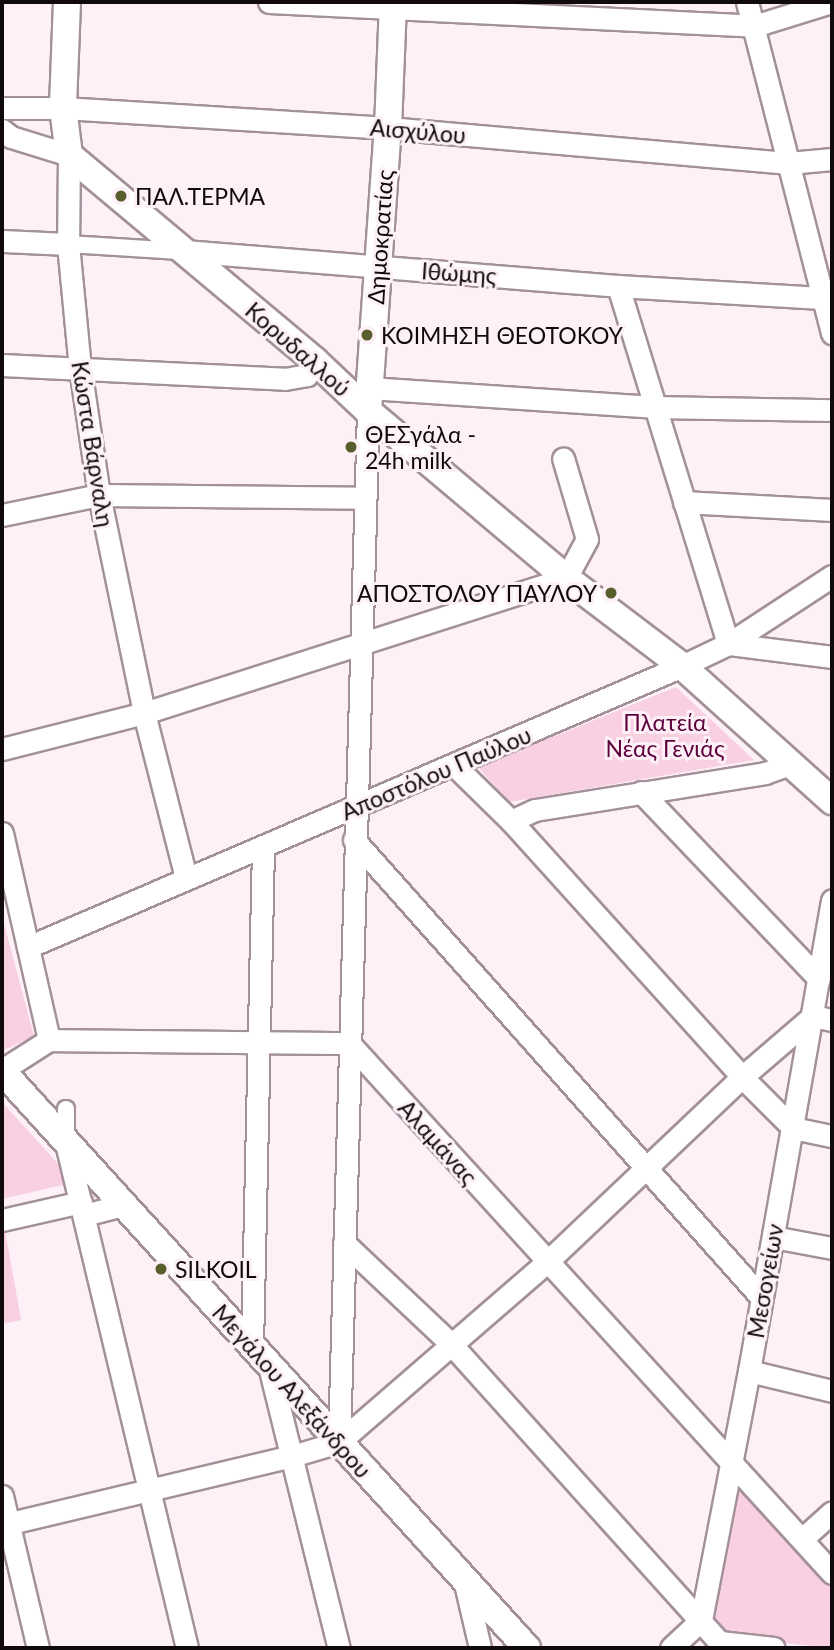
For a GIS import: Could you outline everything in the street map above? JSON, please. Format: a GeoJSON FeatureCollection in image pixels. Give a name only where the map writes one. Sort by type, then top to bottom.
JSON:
{"type":"FeatureCollection","features":[{"type":"Feature","properties":{"kind":"street","name":"Κώστα Βάρναλη"},"geometry":{"type":"LineString","coordinates":[[67,2],[63,108],[69,155],[68,244],[80,368],[99,495],[144,713],[186,878]]}},
{"type":"Feature","properties":{"kind":"street"},"geometry":{"type":"LineString","coordinates":[[269,2],[392,5],[754,26],[831,2]]}},
{"type":"Feature","properties":{"kind":"street"},"geometry":{"type":"LineString","coordinates":[[747,2],[827,297],[832,333]]}},
{"type":"Feature","properties":{"kind":"street","name":"Δημοκρατίας"},"geometry":{"type":"LineString","coordinates":[[339,1442],[365,498],[369,399],[388,128],[392,5]]}},
{"type":"Feature","properties":{"kind":"street","name":"Αισχύλου"},"geometry":{"type":"LineString","coordinates":[[2,108],[63,108],[388,128],[789,163],[832,159]]}},
{"type":"Feature","properties":{"kind":"street","name":"Κορυδαλλού"},"geometry":{"type":"LineString","coordinates":[[2,130],[11,137],[69,155],[315,361],[369,399],[566,578],[682,666],[832,801]]}},
{"type":"Feature","properties":{"kind":"street","name":"Ιθώμης"},"geometry":{"type":"LineString","coordinates":[[2,241],[184,251],[618,286],[827,297]]}},
{"type":"Feature","properties":{"kind":"street"},"geometry":{"type":"LineString","coordinates":[[618,286],[728,644],[832,657]]}},
{"type":"Feature","properties":{"kind":"street"},"geometry":{"type":"LineString","coordinates":[[2,365],[285,379],[307,375],[315,361]]}},
{"type":"Feature","properties":{"kind":"street"},"geometry":{"type":"LineString","coordinates":[[369,399],[832,410]]}},
{"type":"Feature","properties":{"kind":"street"},"geometry":{"type":"LineString","coordinates":[[2,749],[144,713],[566,578],[587,539],[563,458]]}},
{"type":"Feature","properties":{"kind":"street"},"geometry":{"type":"LineString","coordinates":[[2,514],[99,495],[365,498]]}},
{"type":"Feature","properties":{"kind":"street"},"geometry":{"type":"LineString","coordinates":[[684,502],[832,510]]}},
{"type":"Feature","properties":{"kind":"street","name":"Αποστόλου Παύλου"},"geometry":{"type":"LineString","coordinates":[[28,947],[682,666],[728,644],[832,576]]}},
{"type":"Feature","properties":{"kind":"street"},"geometry":{"type":"LineString","coordinates":[[511,821],[534,810],[765,773],[790,764]]}},
{"type":"Feature","properties":{"kind":"street"},"geometry":{"type":"LineString","coordinates":[[455,765],[511,821],[742,1077],[793,1128],[832,1136]]}},
{"type":"Feature","properties":{"kind":"street"},"geometry":{"type":"LineString","coordinates":[[640,792],[819,979]]}},
{"type":"Feature","properties":{"kind":"street"},"geometry":{"type":"LineString","coordinates":[[2,833],[49,1040]]}},
{"type":"Feature","properties":{"kind":"street"},"geometry":{"type":"LineString","coordinates":[[354,840],[761,1297]]}},
{"type":"Feature","properties":{"kind":"street"},"geometry":{"type":"LineString","coordinates":[[263,846],[261,1356],[292,1456],[339,1648]]}},
{"type":"Feature","properties":{"kind":"street","name":"Μεσογείων"},"geometry":{"type":"LineString","coordinates":[[701,1620],[793,1128],[823,1018],[819,979],[832,900]]}},
{"type":"Feature","properties":{"kind":"street"},"geometry":{"type":"LineString","coordinates":[[5,1525],[292,1456],[339,1442],[547,1262],[742,1077],[823,1018]]}},
{"type":"Feature","properties":{"kind":"street"},"geometry":{"type":"LineString","coordinates":[[2,1071],[49,1040],[349,1043]]}},
{"type":"Feature","properties":{"kind":"street","name":"Αλαμάνας"},"geometry":{"type":"LineString","coordinates":[[349,1043],[832,1573]]}},
{"type":"Feature","properties":{"kind":"street","name":"Μεγάλου Αλεξάνδρου"},"geometry":{"type":"LineString","coordinates":[[2,1071],[527,1648]]}},
{"type":"Feature","properties":{"kind":"street"},"geometry":{"type":"LineString","coordinates":[[66,1109],[66,1143],[187,1648]]}},
{"type":"Feature","properties":{"kind":"street"},"geometry":{"type":"LineString","coordinates":[[2,1220],[82,1208],[124,1205]]}},
{"type":"Feature","properties":{"kind":"street"},"geometry":{"type":"LineString","coordinates":[[773,1237],[832,1248]]}},
{"type":"Feature","properties":{"kind":"street"},"geometry":{"type":"LineString","coordinates":[[344,1242],[451,1344],[723,1645],[774,1648]]}},
{"type":"Feature","properties":{"kind":"street"},"geometry":{"type":"LineString","coordinates":[[749,1371],[832,1391]]}},
{"type":"Feature","properties":{"kind":"street"},"geometry":{"type":"LineString","coordinates":[[2,1496],[5,1525],[38,1648]]}},
{"type":"Feature","properties":{"kind":"street"},"geometry":{"type":"LineString","coordinates":[[802,1539],[832,1512]]}},
{"type":"Feature","properties":{"kind":"street"},"geometry":{"type":"LineString","coordinates":[[464,1579],[480,1648]]}},
{"type":"Feature","properties":{"kind":"street"},"geometry":{"type":"LineString","coordinates":[[671,1648],[701,1620]]}},
{"type":"Feature","properties":{"kind":"green space","name":"Πλατεία Νέας Γενιάς"},"geometry":{"type":"Polygon","coordinates":[[[676,687],[754,760],[509,802],[478,767],[676,687]]]}},
{"type":"Feature","properties":{"kind":"green space"},"geometry":{"type":"Polygon","coordinates":[[[2,916],[34,1036],[2,1051],[2,916]]]}},
{"type":"Feature","properties":{"kind":"green space"},"geometry":{"type":"Polygon","coordinates":[[[2,1102],[61,1167],[67,1184],[2,1199],[2,1102]]]}},
{"type":"Feature","properties":{"kind":"green space"},"geometry":{"type":"Polygon","coordinates":[[[5,1230],[21,1320],[2,1324],[2,1231],[5,1230]]]}},
{"type":"Feature","properties":{"kind":"green space"},"geometry":{"type":"Polygon","coordinates":[[[734,1474],[832,1581],[832,1648],[724,1637],[707,1616],[734,1474]]]}},
{"type":"Feature","properties":{"kind":"place","name":"ΠΑΛ.ΤΕΡΜΑ"},"geometry":{"type":"Point","coordinates":[121,196]}},
{"type":"Feature","properties":{"kind":"place","name":"ΚΟΙΜΗΣΗ ΘΕΟΤΟΚΟΥ"},"geometry":{"type":"Point","coordinates":[367,335]}},
{"type":"Feature","properties":{"kind":"place","name":"ΘΕΣγάλα - 24h milk"},"geometry":{"type":"Point","coordinates":[351,447]}},
{"type":"Feature","properties":{"kind":"place","name":"ΑΠΟΣΤΟΛΟΥ ΠΑΥΛΟΥ"},"geometry":{"type":"Point","coordinates":[611,593]}},
{"type":"Feature","properties":{"kind":"place","name":"SILKOIL"},"geometry":{"type":"Point","coordinates":[161,1269]}}]}
